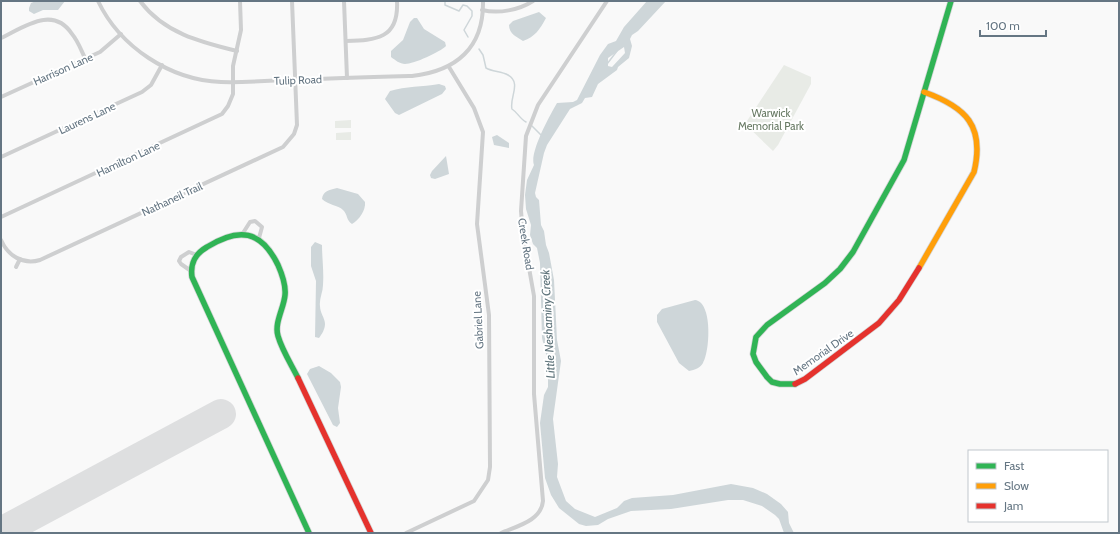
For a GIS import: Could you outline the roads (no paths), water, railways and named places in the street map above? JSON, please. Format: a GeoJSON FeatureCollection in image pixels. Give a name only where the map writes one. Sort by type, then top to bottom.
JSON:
{"type":"FeatureCollection","features":[{"type":"Feature","properties":{"kind":"street","name":"Tulip Road"},"geometry":{"type":"LineString","coordinates":[[98,1],[121,34],[140,52],[162,65],[193,77],[220,82],[425,74],[448,67],[463,55],[474,42],[481,24],[483,1]]}},
{"type":"Feature","properties":{"kind":"street"},"geometry":{"type":"LineString","coordinates":[[140,1],[160,21],[186,37],[237,51]]}},
{"type":"Feature","properties":{"kind":"street","name":"Hamilton Lane"},"geometry":{"type":"LineString","coordinates":[[1,217],[218,117],[226,110],[231,101],[234,82],[233,66],[241,30],[240,1]]}},
{"type":"Feature","properties":{"kind":"street","name":"Nathaneil Trail"},"geometry":{"type":"LineString","coordinates":[[20,259],[30,262],[40,260],[283,147],[296,130],[292,1]]}},
{"type":"Feature","properties":{"kind":"street"},"geometry":{"type":"LineString","coordinates":[[344,1],[347,78]]}},
{"type":"Feature","properties":{"kind":"street"},"geometry":{"type":"LineString","coordinates":[[346,41],[373,40],[382,36],[389,30],[396,18],[397,1]]}},
{"type":"Feature","properties":{"kind":"street"},"geometry":{"type":"LineString","coordinates":[[482,10],[499,12],[520,7],[534,1]]}},
{"type":"Feature","properties":{"kind":"street","name":"Creek Road"},"geometry":{"type":"LineString","coordinates":[[501,533],[535,518],[542,507],[543,501],[535,421],[534,296],[521,222],[521,200],[526,136],[538,106],[607,1]]}},
{"type":"Feature","properties":{"kind":"street","name":"Memorial Drive"},"geometry":{"type":"LineString","coordinates":[[924,92],[940,97],[957,106],[967,115],[975,129],[979,143],[978,158],[974,172],[899,300],[879,323],[805,380],[790,385],[772,382],[756,362],[753,354],[756,337],[768,325],[825,283],[853,252],[904,160],[924,92],[951,1]]}},
{"type":"Feature","properties":{"kind":"street"},"geometry":{"type":"LineString","coordinates":[[1,38],[38,20],[47,19],[59,22],[70,30],[85,58]]}},
{"type":"Feature","properties":{"kind":"street","name":"Harrison Lane"},"geometry":{"type":"LineString","coordinates":[[1,97],[104,50],[121,34]]}},
{"type":"Feature","properties":{"kind":"street","name":"Laurens Lane"},"geometry":{"type":"LineString","coordinates":[[1,157],[142,92],[151,85],[162,65]]}},
{"type":"Feature","properties":{"kind":"street","name":"Gabriel Lane"},"geometry":{"type":"LineString","coordinates":[[406,533],[474,500],[487,484],[490,467],[489,315],[477,224],[483,132],[474,108],[448,67]]}},
{"type":"Feature","properties":{"kind":"street"},"geometry":{"type":"LineString","coordinates":[[243,233],[250,222],[255,221],[262,227],[259,238]]}},
{"type":"Feature","properties":{"kind":"street"},"geometry":{"type":"LineString","coordinates":[[309,533],[196,289],[192,265],[198,255],[210,245],[234,234],[243,233],[259,238],[270,252],[285,288],[278,326],[278,336],[371,533]]}},
{"type":"Feature","properties":{"kind":"street"},"geometry":{"type":"LineString","coordinates":[[1,240],[8,252],[20,259],[16,268]]}},
{"type":"Feature","properties":{"kind":"street"},"geometry":{"type":"LineString","coordinates":[[192,270],[181,264],[179,261],[181,257],[189,252],[198,255]]}},
{"type":"Feature","properties":{"kind":"water"},"geometry":{"type":"Polygon","coordinates":[[[36,1],[65,1],[58,10],[43,10],[34,14],[29,11],[29,8],[31,3],[36,1]]]}},
{"type":"Feature","properties":{"kind":"water"},"geometry":{"type":"Polygon","coordinates":[[[647,1],[666,1],[638,31],[632,35],[630,39],[632,46],[629,58],[618,67],[617,70],[598,84],[592,97],[585,98],[582,103],[570,109],[547,145],[535,193],[539,200],[541,225],[544,231],[554,280],[557,340],[561,361],[553,419],[558,464],[557,477],[566,501],[575,509],[595,517],[617,508],[624,501],[632,498],[673,495],[731,484],[753,488],[767,494],[781,504],[788,512],[789,523],[794,533],[784,533],[779,519],[775,515],[762,506],[743,500],[728,500],[671,509],[631,511],[608,519],[598,525],[586,526],[579,524],[559,508],[551,495],[545,478],[540,423],[544,395],[548,387],[548,362],[542,338],[540,263],[537,248],[533,244],[530,235],[531,225],[526,209],[525,195],[527,180],[534,165],[533,159],[537,143],[557,103],[573,102],[577,100],[600,55],[608,44],[616,41],[624,27],[647,1]],[[624,47],[608,58],[608,66],[612,67],[625,53],[624,47]]]}},
{"type":"Feature","properties":{"kind":"water"},"geometry":{"type":"Polygon","coordinates":[[[539,12],[546,18],[534,35],[523,41],[510,31],[509,25],[513,21],[539,12]]]}},
{"type":"Feature","properties":{"kind":"water"},"geometry":{"type":"Polygon","coordinates":[[[414,18],[417,18],[424,29],[445,42],[446,46],[420,60],[403,64],[391,57],[391,51],[403,40],[410,22],[414,18]]]}},
{"type":"Feature","properties":{"kind":"water"},"geometry":{"type":"Polygon","coordinates":[[[439,84],[445,86],[446,89],[442,94],[399,115],[395,113],[385,99],[390,91],[402,88],[439,84]]]}},
{"type":"Feature","properties":{"kind":"water"},"geometry":{"type":"Polygon","coordinates":[[[497,135],[509,143],[509,148],[494,145],[492,137],[497,135]]]}},
{"type":"Feature","properties":{"kind":"water"},"geometry":{"type":"Polygon","coordinates":[[[446,156],[449,174],[435,179],[431,178],[430,175],[432,171],[446,156]]]}},
{"type":"Feature","properties":{"kind":"water"},"geometry":{"type":"Polygon","coordinates":[[[337,188],[358,194],[365,202],[362,214],[352,224],[343,210],[327,203],[322,199],[325,193],[329,190],[337,188]]]}},
{"type":"Feature","properties":{"kind":"water"},"geometry":{"type":"Polygon","coordinates":[[[315,242],[322,245],[323,288],[320,303],[325,324],[319,338],[315,337],[316,281],[311,266],[311,247],[315,242]]]}},
{"type":"Feature","properties":{"kind":"water"},"geometry":{"type":"Polygon","coordinates":[[[695,300],[701,303],[705,309],[708,339],[703,363],[697,368],[689,371],[679,363],[657,322],[657,315],[662,309],[695,300]]]}},
{"type":"Feature","properties":{"kind":"water"},"geometry":{"type":"Polygon","coordinates":[[[319,366],[331,373],[340,382],[341,387],[338,408],[340,423],[337,427],[333,425],[307,374],[310,369],[319,366]]]}},
{"type":"Feature","properties":{"kind":"waterway"},"geometry":{"type":"LineString","coordinates":[[445,1],[445,5],[459,11],[463,5],[467,6],[472,11],[472,16],[464,30],[468,37]]}},
{"type":"Feature","properties":{"kind":"waterway"},"geometry":{"type":"LineString","coordinates":[[479,49],[483,55],[486,68],[508,75],[512,78],[515,86],[512,109],[526,122]]}},
{"type":"Feature","properties":{"kind":"waterway","name":"Little Neshaminy Creek"},"geometry":{"type":"LineString","coordinates":[[607,64],[617,51]]}},
{"type":"Feature","properties":{"kind":"waterway"},"geometry":{"type":"LineString","coordinates":[[532,126],[541,135]]}},
{"type":"Feature","properties":{"kind":"park label","name":"Warwick Memorial Park"},"geometry":{"type":"Point","coordinates":[771,119]}}]}
